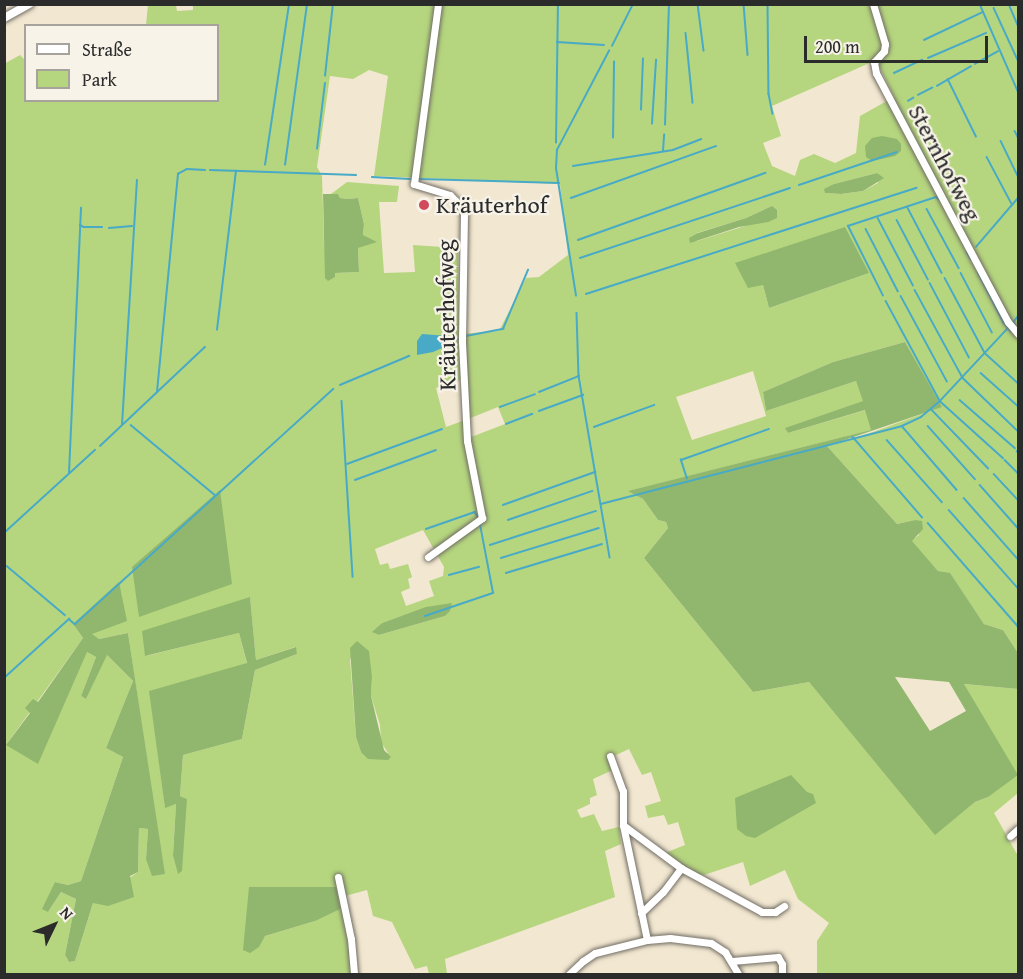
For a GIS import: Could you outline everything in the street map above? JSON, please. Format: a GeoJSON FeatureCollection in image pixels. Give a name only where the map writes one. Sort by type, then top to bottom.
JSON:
{"type":"FeatureCollection","features":[{"type":"Feature","properties":{"kind":"street"},"geometry":{"type":"LineString","coordinates":[[4,18],[17,8],[29,4]]}},
{"type":"Feature","properties":{"kind":"street","name":"Kräuterhofweg"},"geometry":{"type":"LineString","coordinates":[[429,557],[482,518],[467,441],[462,341],[464,214],[460,205],[450,195],[414,184],[438,4]]}},
{"type":"Feature","properties":{"kind":"street","name":"Sternhofweg"},"geometry":{"type":"LineString","coordinates":[[873,4],[885,44],[884,51],[874,62],[876,74],[1008,322],[1018,334]]}},
{"type":"Feature","properties":{"kind":"street"},"geometry":{"type":"LineString","coordinates":[[610,756],[623,790],[624,825],[647,940]]}},
{"type":"Feature","properties":{"kind":"street"},"geometry":{"type":"LineString","coordinates":[[624,825],[681,868],[762,912],[775,912],[784,906]]}},
{"type":"Feature","properties":{"kind":"street"},"geometry":{"type":"LineString","coordinates":[[1010,836],[1018,829]]}},
{"type":"Feature","properties":{"kind":"street"},"geometry":{"type":"LineString","coordinates":[[641,913],[663,892],[681,868]]}},
{"type":"Feature","properties":{"kind":"street"},"geometry":{"type":"LineString","coordinates":[[338,877],[351,939],[354,975]]}},
{"type":"Feature","properties":{"kind":"street"},"geometry":{"type":"LineString","coordinates":[[569,975],[595,953],[647,940],[670,938],[711,943],[732,961],[738,975]]}},
{"type":"Feature","properties":{"kind":"street"},"geometry":{"type":"LineString","coordinates":[[732,961],[778,957],[782,975]]}},
{"type":"Feature","properties":{"kind":"green space"},"geometry":{"type":"Polygon","coordinates":[[[193,4],[1018,5],[1018,653],[1003,630],[984,624],[950,574],[938,571],[911,541],[919,535],[915,520],[897,524],[827,446],[941,407],[905,342],[833,362],[763,392],[766,411],[856,381],[864,401],[786,428],[788,433],[866,410],[872,430],[629,491],[643,499],[658,520],[666,522],[668,528],[644,558],[753,692],[809,682],[935,834],[975,802],[988,797],[963,684],[1018,689],[1018,793],[994,813],[1018,856],[1018,974],[817,974],[817,941],[829,923],[798,899],[785,870],[750,886],[743,862],[704,875],[697,874],[665,853],[685,845],[678,822],[668,825],[664,815],[648,818],[645,806],[661,801],[651,772],[642,775],[629,749],[614,756],[615,769],[593,779],[597,795],[590,798],[590,804],[577,810],[581,818],[594,814],[602,831],[619,827],[621,844],[605,851],[615,897],[445,959],[447,974],[429,974],[427,966],[415,969],[392,922],[373,916],[367,890],[345,896],[355,974],[5,974],[4,64],[20,55],[24,59],[24,102],[219,102],[219,24],[146,24],[148,5],[176,5],[177,11],[193,10],[193,4]],[[881,58],[772,106],[781,136],[763,143],[772,166],[795,176],[800,160],[814,154],[835,163],[856,153],[860,116],[894,97],[879,66],[881,58]],[[369,70],[353,79],[330,76],[317,167],[322,176],[324,243],[335,273],[359,272],[358,248],[373,240],[366,239],[363,235],[364,224],[358,198],[340,198],[338,194],[331,194],[347,182],[399,186],[397,202],[379,202],[384,273],[415,272],[413,245],[458,248],[459,334],[499,331],[526,278],[539,277],[568,255],[560,184],[374,176],[388,76],[369,70]],[[877,173],[834,184],[825,193],[841,194],[863,191],[878,183],[877,173]],[[772,206],[746,218],[697,233],[697,241],[748,225],[772,206]],[[869,273],[763,285],[769,308],[869,273]],[[753,371],[676,397],[692,440],[766,416],[753,371]],[[466,378],[436,388],[446,427],[465,420],[466,439],[505,424],[498,407],[468,419],[466,378]],[[423,530],[375,549],[380,565],[388,563],[390,569],[408,564],[412,577],[408,579],[410,588],[401,592],[406,606],[434,596],[429,581],[443,576],[444,567],[423,530]],[[250,598],[146,656],[239,633],[247,664],[150,691],[165,807],[176,804],[173,855],[187,799],[180,796],[183,755],[242,739],[255,670],[297,654],[295,647],[256,660],[250,598]],[[402,616],[382,623],[373,632],[379,635],[445,616],[402,616]],[[73,624],[83,638],[6,745],[87,652],[96,657],[81,696],[86,699],[106,654],[133,681],[106,748],[123,757],[81,881],[68,885],[55,882],[48,912],[61,892],[76,899],[65,955],[69,962],[75,961],[93,903],[138,872],[139,828],[148,829],[146,859],[164,874],[128,633],[99,639],[73,624]],[[364,648],[350,659],[356,737],[361,752],[388,753],[381,742],[380,725],[371,696],[372,677],[364,648]],[[249,887],[261,941],[265,936],[315,921],[249,887]]]}},
{"type":"Feature","properties":{"kind":"green space"},"geometry":{"type":"Polygon","coordinates":[[[882,136],[897,139],[901,144],[901,151],[895,156],[872,161],[866,157],[865,146],[872,138],[882,136]]]}},
{"type":"Feature","properties":{"kind":"green space"},"geometry":{"type":"Polygon","coordinates":[[[877,173],[884,178],[863,191],[841,194],[825,193],[824,189],[834,184],[877,173]]]}},
{"type":"Feature","properties":{"kind":"green space"},"geometry":{"type":"Polygon","coordinates":[[[323,194],[338,194],[340,198],[348,199],[358,198],[364,224],[363,235],[377,242],[358,248],[359,272],[335,273],[335,277],[328,281],[325,278],[323,194]]]}},
{"type":"Feature","properties":{"kind":"green space"},"geometry":{"type":"Polygon","coordinates":[[[772,206],[777,210],[777,218],[768,222],[739,227],[690,243],[689,238],[698,233],[746,218],[772,206]]]}},
{"type":"Feature","properties":{"kind":"green space"},"geometry":{"type":"Polygon","coordinates":[[[845,227],[869,273],[769,308],[763,285],[748,288],[735,263],[845,227]]]}},
{"type":"Feature","properties":{"kind":"green space"},"geometry":{"type":"Polygon","coordinates":[[[905,342],[942,407],[827,446],[897,524],[915,520],[922,521],[923,529],[912,541],[938,571],[950,573],[984,624],[1003,630],[1018,653],[1018,689],[964,684],[1018,775],[988,797],[975,802],[935,835],[809,682],[753,692],[644,558],[668,528],[666,522],[658,520],[643,499],[628,491],[871,430],[865,410],[788,433],[785,428],[863,401],[856,381],[766,411],[763,392],[833,362],[905,342]],[[895,677],[930,731],[966,711],[949,682],[895,677]]]}},
{"type":"Feature","properties":{"kind":"green space"},"geometry":{"type":"Polygon","coordinates":[[[220,490],[232,584],[139,617],[132,567],[220,490]]]}},
{"type":"Feature","properties":{"kind":"green space"},"geometry":{"type":"Polygon","coordinates":[[[119,582],[127,621],[92,634],[99,639],[128,633],[165,874],[152,876],[146,859],[148,829],[139,828],[138,872],[130,876],[134,897],[108,906],[93,903],[75,961],[69,962],[65,955],[76,899],[61,892],[48,912],[42,909],[55,882],[68,885],[81,881],[123,757],[106,748],[133,681],[107,655],[86,699],[81,696],[96,657],[87,652],[38,764],[6,745],[30,713],[25,708],[33,699],[38,702],[83,638],[73,624],[119,582]]]}},
{"type":"Feature","properties":{"kind":"green space"},"geometry":{"type":"Polygon","coordinates":[[[250,597],[256,660],[296,647],[297,654],[255,670],[242,739],[183,755],[180,796],[187,799],[182,871],[178,874],[173,855],[176,804],[165,808],[149,691],[247,663],[239,633],[145,656],[142,631],[250,597]]]}},
{"type":"Feature","properties":{"kind":"green space"},"geometry":{"type":"Polygon","coordinates":[[[452,603],[450,611],[445,616],[379,635],[372,632],[382,623],[426,607],[452,603]]]}},
{"type":"Feature","properties":{"kind":"green space"},"geometry":{"type":"Polygon","coordinates":[[[357,641],[369,651],[372,677],[371,696],[384,750],[391,757],[388,760],[368,759],[361,752],[356,737],[350,648],[357,641]]]}},
{"type":"Feature","properties":{"kind":"green space"},"geometry":{"type":"Polygon","coordinates":[[[791,775],[807,792],[813,794],[816,803],[755,838],[746,836],[737,829],[735,798],[791,775]]]}},
{"type":"Feature","properties":{"kind":"green space"},"geometry":{"type":"Polygon","coordinates":[[[249,887],[336,887],[340,909],[315,921],[265,936],[259,947],[250,953],[243,950],[249,887]]]}},
{"type":"Feature","properties":{"kind":"water"},"geometry":{"type":"Polygon","coordinates":[[[422,334],[448,336],[452,341],[449,345],[433,352],[417,355],[417,341],[422,334]]]}},
{"type":"Feature","properties":{"kind":"waterway"},"geometry":{"type":"LineString","coordinates":[[265,165],[289,4]]}},
{"type":"Feature","properties":{"kind":"waterway"},"geometry":{"type":"LineString","coordinates":[[285,165],[307,4]]}},
{"type":"Feature","properties":{"kind":"waterway"},"geometry":{"type":"LineString","coordinates":[[325,76],[333,4]]}},
{"type":"Feature","properties":{"kind":"waterway"},"geometry":{"type":"LineString","coordinates":[[556,143],[558,4]]}},
{"type":"Feature","properties":{"kind":"waterway"},"geometry":{"type":"LineString","coordinates":[[612,46],[633,4]]}},
{"type":"Feature","properties":{"kind":"waterway"},"geometry":{"type":"LineString","coordinates":[[665,125],[669,4]]}},
{"type":"Feature","properties":{"kind":"waterway"},"geometry":{"type":"LineString","coordinates":[[698,4],[704,51]]}},
{"type":"Feature","properties":{"kind":"waterway"},"geometry":{"type":"LineString","coordinates":[[744,4],[748,55]]}},
{"type":"Feature","properties":{"kind":"waterway"},"geometry":{"type":"LineString","coordinates":[[768,4],[769,94],[773,114]]}},
{"type":"Feature","properties":{"kind":"waterway"},"geometry":{"type":"LineString","coordinates":[[980,4],[1018,91]]}},
{"type":"Feature","properties":{"kind":"waterway"},"geometry":{"type":"LineString","coordinates":[[1009,4],[1018,25]]}},
{"type":"Feature","properties":{"kind":"waterway"},"geometry":{"type":"LineString","coordinates":[[994,8],[1018,60]]}},
{"type":"Feature","properties":{"kind":"waterway"},"geometry":{"type":"LineString","coordinates":[[924,40],[983,12]]}},
{"type":"Feature","properties":{"kind":"waterway"},"geometry":{"type":"LineString","coordinates":[[686,33],[693,103]]}},
{"type":"Feature","properties":{"kind":"waterway"},"geometry":{"type":"LineString","coordinates":[[928,58],[986,33]]}},
{"type":"Feature","properties":{"kind":"waterway"},"geometry":{"type":"LineString","coordinates":[[557,42],[604,45]]}},
{"type":"Feature","properties":{"kind":"waterway"},"geometry":{"type":"LineString","coordinates":[[576,296],[556,169],[557,150],[609,51]]}},
{"type":"Feature","properties":{"kind":"waterway"},"geometry":{"type":"LineString","coordinates":[[975,64],[998,51]]}},
{"type":"Feature","properties":{"kind":"waterway"},"geometry":{"type":"LineString","coordinates":[[641,110],[643,59]]}},
{"type":"Feature","properties":{"kind":"waterway"},"geometry":{"type":"LineString","coordinates":[[652,124],[656,60]]}},
{"type":"Feature","properties":{"kind":"waterway"},"geometry":{"type":"LineString","coordinates":[[894,73],[922,60]]}},
{"type":"Feature","properties":{"kind":"waterway"},"geometry":{"type":"LineString","coordinates":[[613,138],[614,62]]}},
{"type":"Feature","properties":{"kind":"waterway"},"geometry":{"type":"LineString","coordinates":[[937,86],[971,66]]}},
{"type":"Feature","properties":{"kind":"waterway"},"geometry":{"type":"LineString","coordinates":[[948,79],[976,136]]}},
{"type":"Feature","properties":{"kind":"waterway"},"geometry":{"type":"LineString","coordinates":[[317,149],[325,83]]}},
{"type":"Feature","properties":{"kind":"waterway"},"geometry":{"type":"LineString","coordinates":[[918,95],[932,88]]}},
{"type":"Feature","properties":{"kind":"waterway"},"geometry":{"type":"LineString","coordinates":[[908,101],[913,98]]}},
{"type":"Feature","properties":{"kind":"waterway"},"geometry":{"type":"LineString","coordinates":[[1015,131],[1018,137]]}},
{"type":"Feature","properties":{"kind":"waterway"},"geometry":{"type":"LineString","coordinates":[[663,151],[664,135]]}},
{"type":"Feature","properties":{"kind":"waterway"},"geometry":{"type":"LineString","coordinates":[[573,166],[673,150],[701,139]]}},
{"type":"Feature","properties":{"kind":"waterway"},"geometry":{"type":"LineString","coordinates":[[1001,141],[1018,176]]}},
{"type":"Feature","properties":{"kind":"waterway"},"geometry":{"type":"LineString","coordinates":[[571,198],[716,146]]}},
{"type":"Feature","properties":{"kind":"waterway"},"geometry":{"type":"LineString","coordinates":[[799,185],[897,152]]}},
{"type":"Feature","properties":{"kind":"waterway"},"geometry":{"type":"LineString","coordinates":[[987,157],[1012,204]]}},
{"type":"Feature","properties":{"kind":"waterway"},"geometry":{"type":"LineString","coordinates":[[157,392],[178,174],[187,169],[205,170]]}},
{"type":"Feature","properties":{"kind":"waterway"},"geometry":{"type":"LineString","coordinates":[[210,170],[356,175]]}},
{"type":"Feature","properties":{"kind":"waterway"},"geometry":{"type":"LineString","coordinates":[[217,330],[236,171]]}},
{"type":"Feature","properties":{"kind":"waterway"},"geometry":{"type":"LineString","coordinates":[[578,240],[765,173]]}},
{"type":"Feature","properties":{"kind":"waterway"},"geometry":{"type":"LineString","coordinates":[[372,177],[410,179]]}},
{"type":"Feature","properties":{"kind":"waterway"},"geometry":{"type":"LineString","coordinates":[[419,179],[559,183]]}},
{"type":"Feature","properties":{"kind":"waterway"},"geometry":{"type":"LineString","coordinates":[[122,425],[137,180]]}},
{"type":"Feature","properties":{"kind":"waterway"},"geometry":{"type":"LineString","coordinates":[[580,258],[790,188]]}},
{"type":"Feature","properties":{"kind":"waterway"},"geometry":{"type":"LineString","coordinates":[[586,294],[916,188]]}},
{"type":"Feature","properties":{"kind":"waterway"},"geometry":{"type":"LineString","coordinates":[[883,296],[848,226],[936,197],[940,200]]}},
{"type":"Feature","properties":{"kind":"waterway"},"geometry":{"type":"LineString","coordinates":[[976,247],[1018,198]]}},
{"type":"Feature","properties":{"kind":"waterway"},"geometry":{"type":"LineString","coordinates":[[69,473],[81,208]]}},
{"type":"Feature","properties":{"kind":"waterway"},"geometry":{"type":"LineString","coordinates":[[908,208],[942,273]]}},
{"type":"Feature","properties":{"kind":"waterway"},"geometry":{"type":"LineString","coordinates":[[927,209],[959,268]]}},
{"type":"Feature","properties":{"kind":"waterway"},"geometry":{"type":"LineString","coordinates":[[878,218],[913,285]]}},
{"type":"Feature","properties":{"kind":"waterway"},"geometry":{"type":"LineString","coordinates":[[897,220],[928,279]]}},
{"type":"Feature","properties":{"kind":"waterway"},"geometry":{"type":"LineString","coordinates":[[80,225],[102,227]]}},
{"type":"Feature","properties":{"kind":"waterway"},"geometry":{"type":"LineString","coordinates":[[109,228],[132,226]]}},
{"type":"Feature","properties":{"kind":"waterway"},"geometry":{"type":"LineString","coordinates":[[866,229],[898,291]]}},
{"type":"Feature","properties":{"kind":"waterway"},"geometry":{"type":"LineString","coordinates":[[967,252],[971,259]]}},
{"type":"Feature","properties":{"kind":"waterway"},"geometry":{"type":"LineString","coordinates":[[466,336],[503,329],[528,270]]}},
{"type":"Feature","properties":{"kind":"waterway"},"geometry":{"type":"LineString","coordinates":[[978,272],[1004,323],[1011,331]]}},
{"type":"Feature","properties":{"kind":"waterway"},"geometry":{"type":"LineString","coordinates":[[961,273],[992,332]]}},
{"type":"Feature","properties":{"kind":"waterway"},"geometry":{"type":"LineString","coordinates":[[945,278],[985,353],[1018,383]]}},
{"type":"Feature","properties":{"kind":"waterway"},"geometry":{"type":"LineString","coordinates":[[930,283],[969,357]]}},
{"type":"Feature","properties":{"kind":"waterway"},"geometry":{"type":"LineString","coordinates":[[915,290],[963,378],[1018,431]]}},
{"type":"Feature","properties":{"kind":"waterway"},"geometry":{"type":"LineString","coordinates":[[901,296],[947,381]]}},
{"type":"Feature","properties":{"kind":"waterway"},"geometry":{"type":"LineString","coordinates":[[886,301],[940,401],[1003,458]]}},
{"type":"Feature","properties":{"kind":"waterway"},"geometry":{"type":"LineString","coordinates":[[577,313],[579,376],[610,557]]}},
{"type":"Feature","properties":{"kind":"waterway"},"geometry":{"type":"LineString","coordinates":[[1015,325],[1013,323],[1018,316]]}},
{"type":"Feature","properties":{"kind":"waterway"},"geometry":{"type":"LineString","coordinates":[[601,504],[902,426],[921,417],[940,401],[1008,328]]}},
{"type":"Feature","properties":{"kind":"waterway"},"geometry":{"type":"LineString","coordinates":[[451,341],[458,339]]}},
{"type":"Feature","properties":{"kind":"waterway"},"geometry":{"type":"LineString","coordinates":[[100,446],[205,347]]}},
{"type":"Feature","properties":{"kind":"waterway"},"geometry":{"type":"LineString","coordinates":[[340,385],[409,356]]}},
{"type":"Feature","properties":{"kind":"waterway"},"geometry":{"type":"LineString","coordinates":[[981,373],[1018,406]]}},
{"type":"Feature","properties":{"kind":"waterway"},"geometry":{"type":"LineString","coordinates":[[539,392],[579,376]]}},
{"type":"Feature","properties":{"kind":"waterway"},"geometry":{"type":"LineString","coordinates":[[4,678],[69,619],[75,624],[333,389]]}},
{"type":"Feature","properties":{"kind":"waterway"},"geometry":{"type":"LineString","coordinates":[[500,407],[535,394]]}},
{"type":"Feature","properties":{"kind":"waterway"},"geometry":{"type":"LineString","coordinates":[[539,411],[583,395]]}},
{"type":"Feature","properties":{"kind":"waterway"},"geometry":{"type":"LineString","coordinates":[[960,400],[1015,448]]}},
{"type":"Feature","properties":{"kind":"waterway"},"geometry":{"type":"LineString","coordinates":[[342,401],[353,577]]}},
{"type":"Feature","properties":{"kind":"waterway"},"geometry":{"type":"LineString","coordinates":[[594,427],[654,405]]}},
{"type":"Feature","properties":{"kind":"waterway"},"geometry":{"type":"LineString","coordinates":[[932,410],[988,468]]}},
{"type":"Feature","properties":{"kind":"waterway"},"geometry":{"type":"LineString","coordinates":[[506,424],[532,414]]}},
{"type":"Feature","properties":{"kind":"waterway"},"geometry":{"type":"LineString","coordinates":[[131,425],[215,495]]}},
{"type":"Feature","properties":{"kind":"waterway"},"geometry":{"type":"LineString","coordinates":[[902,426],[957,490]]}},
{"type":"Feature","properties":{"kind":"waterway"},"geometry":{"type":"LineString","coordinates":[[928,426],[975,479]]}},
{"type":"Feature","properties":{"kind":"waterway"},"geometry":{"type":"LineString","coordinates":[[347,464],[442,429]]}},
{"type":"Feature","properties":{"kind":"waterway"},"geometry":{"type":"LineString","coordinates":[[687,479],[681,460],[769,429]]}},
{"type":"Feature","properties":{"kind":"waterway"},"geometry":{"type":"LineString","coordinates":[[853,437],[922,517]]}},
{"type":"Feature","properties":{"kind":"waterway"},"geometry":{"type":"LineString","coordinates":[[887,440],[942,502]]}},
{"type":"Feature","properties":{"kind":"waterway"},"geometry":{"type":"LineString","coordinates":[[4,533],[95,450]]}},
{"type":"Feature","properties":{"kind":"waterway"},"geometry":{"type":"LineString","coordinates":[[355,480],[436,450]]}},
{"type":"Feature","properties":{"kind":"waterway"},"geometry":{"type":"LineString","coordinates":[[1005,460],[1018,473]]}},
{"type":"Feature","properties":{"kind":"waterway"},"geometry":{"type":"LineString","coordinates":[[503,505],[595,472]]}},
{"type":"Feature","properties":{"kind":"waterway"},"geometry":{"type":"LineString","coordinates":[[994,474],[1018,500]]}},
{"type":"Feature","properties":{"kind":"waterway"},"geometry":{"type":"LineString","coordinates":[[980,485],[1018,528]]}},
{"type":"Feature","properties":{"kind":"waterway"},"geometry":{"type":"LineString","coordinates":[[508,520],[592,491]]}},
{"type":"Feature","properties":{"kind":"waterway"},"geometry":{"type":"LineString","coordinates":[[964,498],[1018,559]]}},
{"type":"Feature","properties":{"kind":"waterway"},"geometry":{"type":"LineString","coordinates":[[949,510],[1018,588]]}},
{"type":"Feature","properties":{"kind":"waterway"},"geometry":{"type":"LineString","coordinates":[[490,545],[596,511]]}},
{"type":"Feature","properties":{"kind":"waterway"},"geometry":{"type":"LineString","coordinates":[[426,529],[475,512],[478,517]]}},
{"type":"Feature","properties":{"kind":"waterway"},"geometry":{"type":"LineString","coordinates":[[928,523],[1018,626]]}},
{"type":"Feature","properties":{"kind":"waterway"},"geometry":{"type":"LineString","coordinates":[[425,616],[493,593],[480,525]]}},
{"type":"Feature","properties":{"kind":"waterway"},"geometry":{"type":"LineString","coordinates":[[501,558],[599,528]]}},
{"type":"Feature","properties":{"kind":"waterway"},"geometry":{"type":"LineString","coordinates":[[506,573],[602,544]]}},
{"type":"Feature","properties":{"kind":"waterway"},"geometry":{"type":"LineString","coordinates":[[7,566],[65,615]]}},
{"type":"Feature","properties":{"kind":"waterway"},"geometry":{"type":"LineString","coordinates":[[449,575],[479,567]]}},
{"type":"Feature","properties":{"kind":"place","name":"Kräuterhof"},"geometry":{"type":"Point","coordinates":[424,205]}}]}
